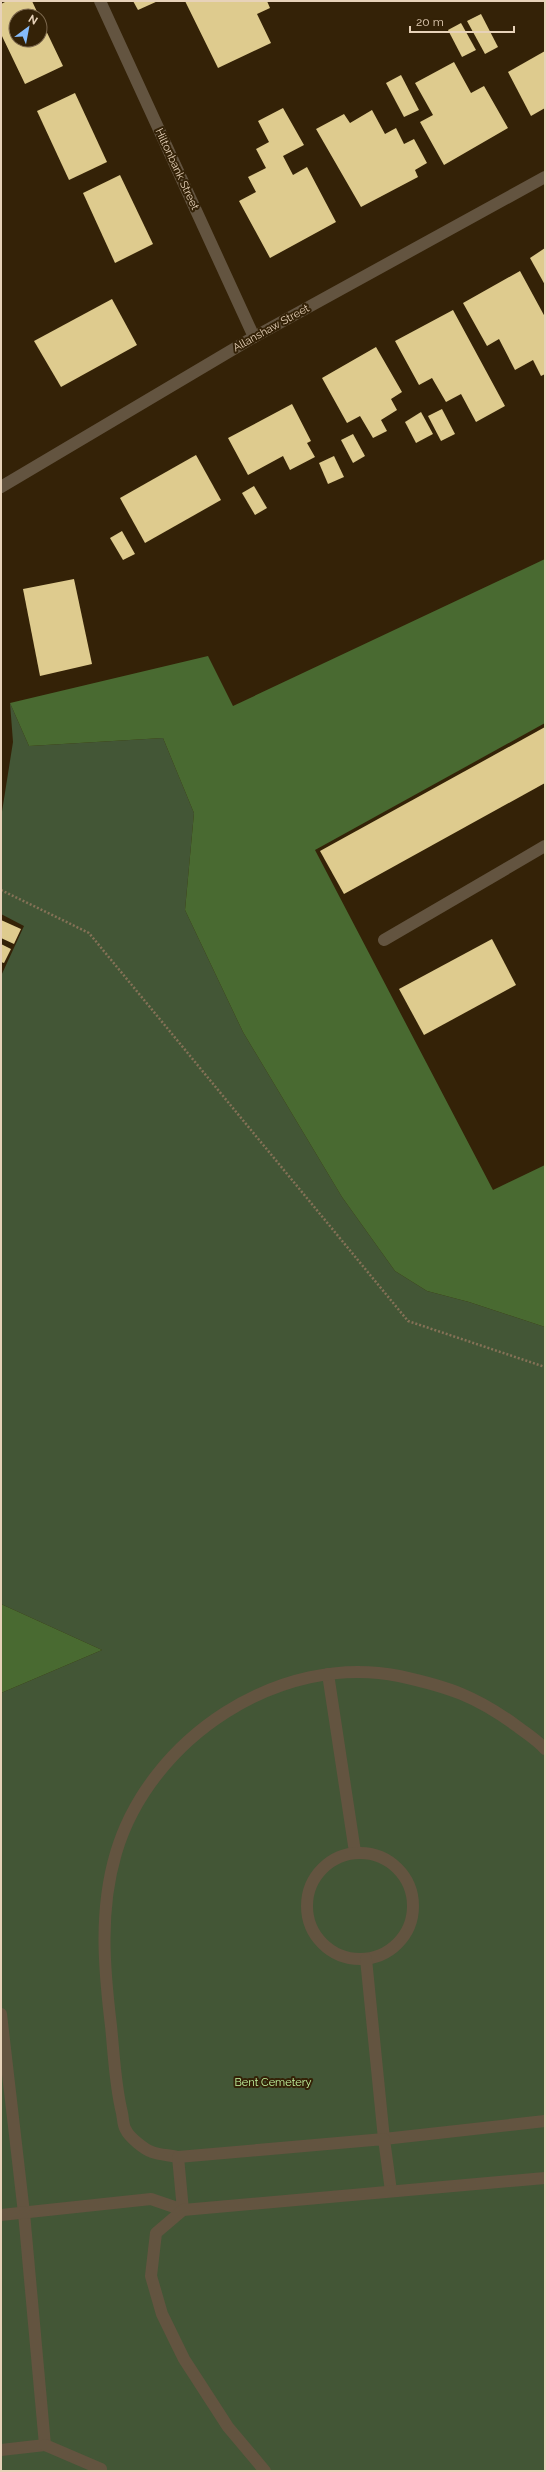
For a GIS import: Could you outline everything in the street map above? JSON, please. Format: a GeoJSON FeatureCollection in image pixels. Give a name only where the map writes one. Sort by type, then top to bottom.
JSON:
{"type":"FeatureCollection","features":[{"type":"Feature","properties":{"kind":"street","name":"Hiltonbank Street"},"geometry":{"type":"LineString","coordinates":[[100,1],[254,337]]}},
{"type":"Feature","properties":{"kind":"street","name":"Allanshaw Street"},"geometry":{"type":"LineString","coordinates":[[1,486],[254,337],[545,177]]}},
{"type":"Feature","properties":{"kind":"street"},"geometry":{"type":"LineString","coordinates":[[384,940],[545,846]]}},
{"type":"Feature","properties":{"kind":"street"},"geometry":{"type":"LineString","coordinates":[[545,1749],[490,1706],[444,1686],[382,1673],[328,1674],[287,1684],[235,1705],[193,1736],[155,1777],[134,1808],[116,1852],[105,1900],[104,1965],[118,2098],[126,2131],[151,2152],[178,2157],[384,2139],[545,2121]]}},
{"type":"Feature","properties":{"kind":"street"},"geometry":{"type":"LineString","coordinates":[[328,1674],[355,1852]]}},
{"type":"Feature","properties":{"kind":"street"},"geometry":{"type":"LineString","coordinates":[[355,1852],[379,1855],[399,1868],[411,1889],[414,1912],[406,1935],[388,1951],[366,1959],[342,1956],[322,1943],[310,1922],[307,1899],[315,1876],[333,1860],[355,1852]]}},
{"type":"Feature","properties":{"kind":"street"},"geometry":{"type":"LineString","coordinates":[[366,1959],[384,2139],[391,2191]]}},
{"type":"Feature","properties":{"kind":"street"},"geometry":{"type":"LineString","coordinates":[[1,2014],[24,2212],[45,2445]]}},
{"type":"Feature","properties":{"kind":"street"},"geometry":{"type":"LineString","coordinates":[[178,2157],[183,2210]]}},
{"type":"Feature","properties":{"kind":"street"},"geometry":{"type":"LineString","coordinates":[[1,2215],[151,2199],[183,2210],[545,2178]]}},
{"type":"Feature","properties":{"kind":"street"},"geometry":{"type":"LineString","coordinates":[[183,2210],[156,2233],[152,2276],[162,2314],[184,2359],[228,2427],[265,2471]]}},
{"type":"Feature","properties":{"kind":"street"},"geometry":{"type":"LineString","coordinates":[[1,2450],[45,2445],[101,2469]]}},
{"type":"Feature","properties":{"kind":"path"},"geometry":{"type":"LineString","coordinates":[[1,890],[89,933],[408,1320],[545,1367]]}},
{"type":"Feature","properties":{"kind":"green space"},"geometry":{"type":"Polygon","coordinates":[[[545,559],[545,723],[315,850],[493,1190],[545,1165],[545,1327],[469,1302],[427,1291],[395,1271],[342,1197],[243,1032],[185,910],[194,813],[163,738],[29,746],[10,703],[208,656],[233,706],[545,559]]]}},
{"type":"Feature","properties":{"kind":"green space","name":"Bent Cemetery"},"geometry":{"type":"Polygon","coordinates":[[[10,703],[29,746],[163,738],[194,813],[185,910],[243,1032],[342,1197],[395,1271],[427,1291],[469,1302],[545,1327],[545,2471],[1,2471],[1,1693],[102,1650],[1,1604],[1,976],[24,926],[1,914],[1,818],[13,742],[10,703]]]}},
{"type":"Feature","properties":{"kind":"green space"},"geometry":{"type":"Polygon","coordinates":[[[1,1604],[102,1650],[1,1693],[1,1604]]]}},
{"type":"Feature","properties":{"kind":"building"},"geometry":{"type":"Polygon","coordinates":[[[7,1],[32,1],[35,8],[8,8],[8,48],[48,48],[48,35],[63,66],[25,84],[1,34],[1,4],[7,1]]]}},
{"type":"Feature","properties":{"kind":"building"},"geometry":{"type":"Polygon","coordinates":[[[133,1],[158,1],[138,10],[133,1]]]}},
{"type":"Feature","properties":{"kind":"building"},"geometry":{"type":"Polygon","coordinates":[[[185,1],[267,1],[270,8],[257,14],[271,43],[218,68],[185,1]]]}},
{"type":"Feature","properties":{"kind":"building"},"geometry":{"type":"Polygon","coordinates":[[[481,14],[498,47],[485,54],[467,21],[481,14]]]}},
{"type":"Feature","properties":{"kind":"building"},"geometry":{"type":"Polygon","coordinates":[[[461,23],[476,50],[462,57],[448,30],[461,23]]]}},
{"type":"Feature","properties":{"kind":"building"},"geometry":{"type":"Polygon","coordinates":[[[545,51],[545,108],[531,116],[508,72],[545,51]]]}},
{"type":"Feature","properties":{"kind":"building"},"geometry":{"type":"Polygon","coordinates":[[[454,62],[471,93],[484,86],[508,128],[444,165],[420,122],[433,115],[415,83],[454,62]]]}},
{"type":"Feature","properties":{"kind":"building"},"geometry":{"type":"Polygon","coordinates":[[[401,75],[419,110],[404,117],[386,83],[401,75]]]}},
{"type":"Feature","properties":{"kind":"building"},"geometry":{"type":"Polygon","coordinates":[[[75,93],[107,162],[69,180],[37,111],[75,93]]]}},
{"type":"Feature","properties":{"kind":"building"},"geometry":{"type":"Polygon","coordinates":[[[283,108],[304,145],[283,156],[293,175],[307,167],[336,222],[270,258],[239,201],[256,192],[248,177],[266,168],[256,149],[269,142],[258,121],[283,108]]]}},
{"type":"Feature","properties":{"kind":"building"},"geometry":{"type":"Polygon","coordinates":[[[372,110],[385,134],[396,128],[404,144],[414,139],[427,163],[415,170],[418,177],[361,207],[316,129],[344,114],[350,123],[372,110]]]}},
{"type":"Feature","properties":{"kind":"building"},"geometry":{"type":"Polygon","coordinates":[[[120,175],[153,244],[115,263],[83,193],[120,175]]]}},
{"type":"Feature","properties":{"kind":"building"},"geometry":{"type":"Polygon","coordinates":[[[545,248],[545,285],[530,258],[545,248]]]}},
{"type":"Feature","properties":{"kind":"building"},"geometry":{"type":"Polygon","coordinates":[[[520,271],[545,317],[545,374],[541,376],[533,360],[515,370],[499,339],[487,346],[463,303],[520,271]]]}},
{"type":"Feature","properties":{"kind":"building"},"geometry":{"type":"Polygon","coordinates":[[[112,299],[137,345],[61,387],[34,341],[112,299]]]}},
{"type":"Feature","properties":{"kind":"building"},"geometry":{"type":"Polygon","coordinates":[[[453,310],[505,406],[476,422],[461,394],[446,402],[432,378],[419,385],[395,341],[453,310]]]}},
{"type":"Feature","properties":{"kind":"building"},"geometry":{"type":"Polygon","coordinates":[[[376,347],[402,392],[391,399],[397,410],[381,420],[387,431],[373,438],[360,416],[347,423],[322,378],[376,347]]]}},
{"type":"Feature","properties":{"kind":"building"},"geometry":{"type":"Polygon","coordinates":[[[292,404],[311,441],[307,443],[315,457],[290,470],[283,456],[248,475],[228,438],[292,404]]]}},
{"type":"Feature","properties":{"kind":"building"},"geometry":{"type":"Polygon","coordinates":[[[442,409],[455,434],[441,441],[428,416],[442,409]]]}},
{"type":"Feature","properties":{"kind":"building"},"geometry":{"type":"Polygon","coordinates":[[[421,412],[433,434],[416,443],[405,422],[421,412]]]}},
{"type":"Feature","properties":{"kind":"building"},"geometry":{"type":"Polygon","coordinates":[[[353,434],[365,456],[353,463],[341,440],[353,434]]]}},
{"type":"Feature","properties":{"kind":"building"},"geometry":{"type":"Polygon","coordinates":[[[196,455],[221,500],[145,543],[120,498],[196,455]]]}},
{"type":"Feature","properties":{"kind":"building"},"geometry":{"type":"Polygon","coordinates":[[[334,456],[344,477],[328,484],[319,463],[334,456]]]}},
{"type":"Feature","properties":{"kind":"building"},"geometry":{"type":"Polygon","coordinates":[[[254,486],[267,508],[255,515],[242,493],[254,486]]]}},
{"type":"Feature","properties":{"kind":"building"},"geometry":{"type":"Polygon","coordinates":[[[122,531],[135,554],[123,560],[110,538],[122,531]]]}},
{"type":"Feature","properties":{"kind":"building"},"geometry":{"type":"Polygon","coordinates":[[[74,579],[92,664],[40,676],[23,589],[74,579]]]}},
{"type":"Feature","properties":{"kind":"building"},"geometry":{"type":"Polygon","coordinates":[[[545,727],[545,783],[344,894],[320,851],[545,727]]]}},
{"type":"Feature","properties":{"kind":"building"},"geometry":{"type":"Polygon","coordinates":[[[1,920],[21,929],[14,944],[1,938],[1,920]]]}},
{"type":"Feature","properties":{"kind":"building"},"geometry":{"type":"Polygon","coordinates":[[[492,939],[516,985],[424,1035],[399,989],[492,939]]]}},
{"type":"Feature","properties":{"kind":"building"},"geometry":{"type":"Polygon","coordinates":[[[1,944],[11,949],[4,963],[1,962],[1,944]]]}}]}
